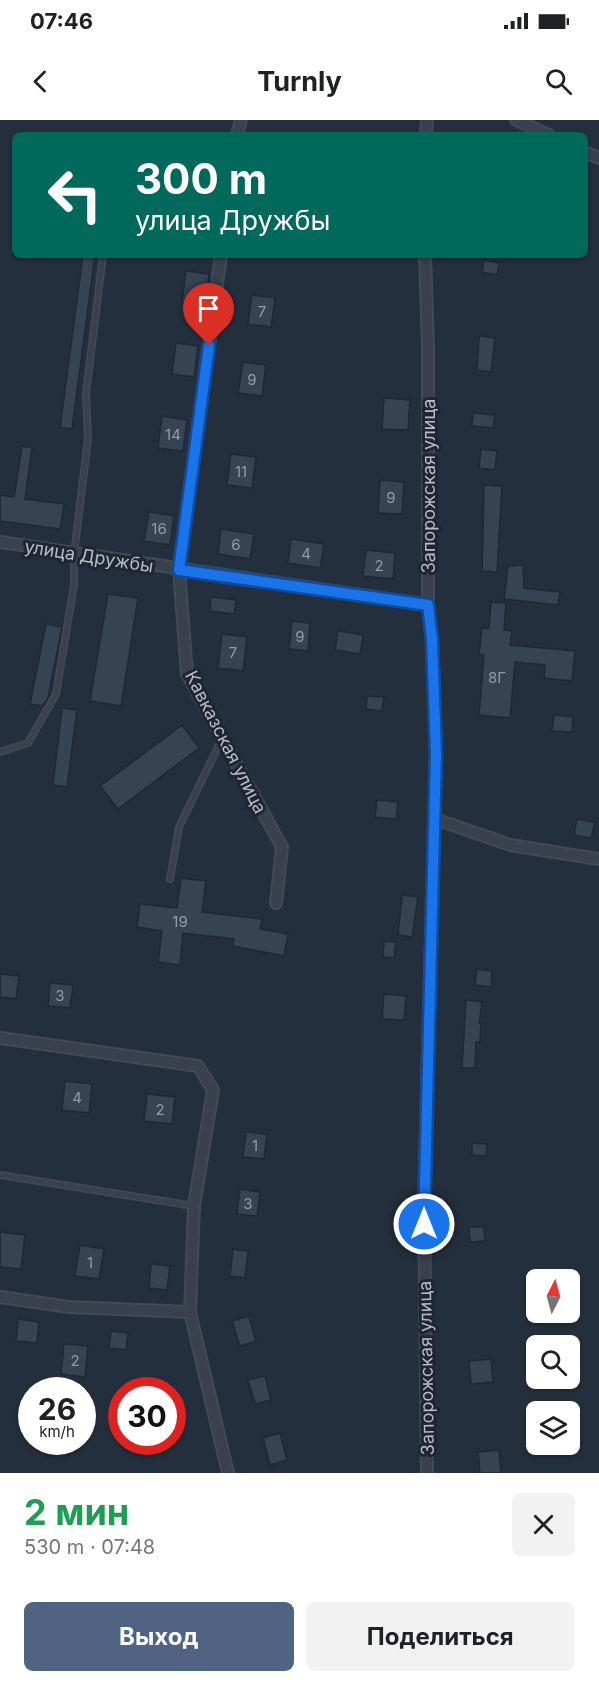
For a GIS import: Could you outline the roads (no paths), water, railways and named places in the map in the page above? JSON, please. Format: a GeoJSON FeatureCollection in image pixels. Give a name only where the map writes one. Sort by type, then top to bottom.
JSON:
{"type":"FeatureCollection","features":[{"type":"Feature","properties":{"kind":"street"},"geometry":{"type":"LineString","coordinates":[[516,120],[542,132]]}},
{"type":"Feature","properties":{"kind":"street","name":"Кавказская улица"},"geometry":{"type":"LineString","coordinates":[[221,258],[179,570],[187,674],[282,847],[276,903]]}},
{"type":"Feature","properties":{"kind":"street","name":"Запорожская улица"},"geometry":{"type":"LineString","coordinates":[[425,258],[428,348],[428,605],[432,639],[435,819],[424,1201],[427,1473]]}},
{"type":"Feature","properties":{"kind":"street","name":"улица Дружбы"},"geometry":{"type":"LineString","coordinates":[[0,542],[428,605]]}},
{"type":"Feature","properties":{"kind":"street"},"geometry":{"type":"LineString","coordinates":[[435,819],[510,845],[599,859]]}},
{"type":"Feature","properties":{"kind":"street"},"geometry":{"type":"LineString","coordinates":[[0,1038],[198,1066],[213,1090],[194,1206],[190,1312],[228,1473]]}},
{"type":"Feature","properties":{"kind":"street"},"geometry":{"type":"LineString","coordinates":[[0,1297],[69,1307],[190,1312]]}},
{"type":"Feature","properties":{"kind":"lane"},"geometry":{"type":"LineString","coordinates":[[0,752],[27,743],[56,694],[74,585],[74,554],[88,439],[86,393],[103,258]]}},
{"type":"Feature","properties":{"kind":"lane"},"geometry":{"type":"LineString","coordinates":[[170,879],[179,827],[222,738]]}},
{"type":"Feature","properties":{"kind":"lane"},"geometry":{"type":"LineString","coordinates":[[0,1175],[194,1206]]}}]}
